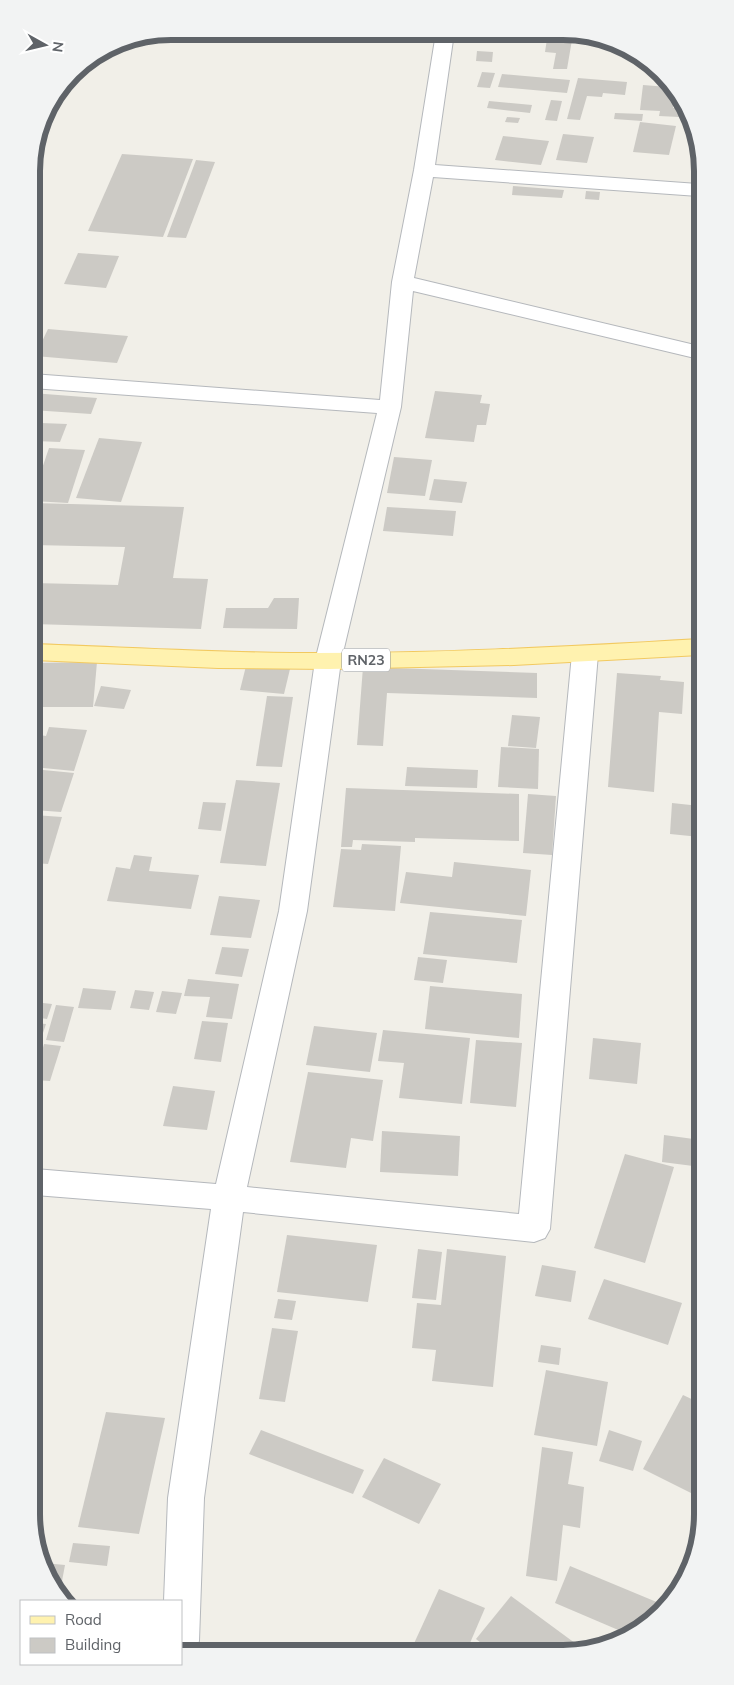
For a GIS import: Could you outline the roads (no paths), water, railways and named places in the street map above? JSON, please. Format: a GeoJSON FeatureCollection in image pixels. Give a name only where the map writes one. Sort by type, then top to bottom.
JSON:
{"type":"FeatureCollection","features":[{"type":"Feature","properties":{"kind":"main road","name":"RN23"},"geometry":{"type":"LineString","coordinates":[[40,652],[163,658],[328,661],[585,654],[694,647]]}},
{"type":"Feature","properties":{"kind":"street"},"geometry":{"type":"LineString","coordinates":[[182,1613],[186,1498],[229,1198],[294,911],[328,661],[390,407],[403,282],[424,170],[444,40]]}},
{"type":"Feature","properties":{"kind":"street"},"geometry":{"type":"LineString","coordinates":[[424,170],[694,190]]}},
{"type":"Feature","properties":{"kind":"street"},"geometry":{"type":"LineString","coordinates":[[403,282],[694,352]]}},
{"type":"Feature","properties":{"kind":"street"},"geometry":{"type":"LineString","coordinates":[[40,382],[390,407]]}},
{"type":"Feature","properties":{"kind":"street"},"geometry":{"type":"LineString","coordinates":[[40,1182],[229,1198],[534,1229],[585,654]]}}]}
